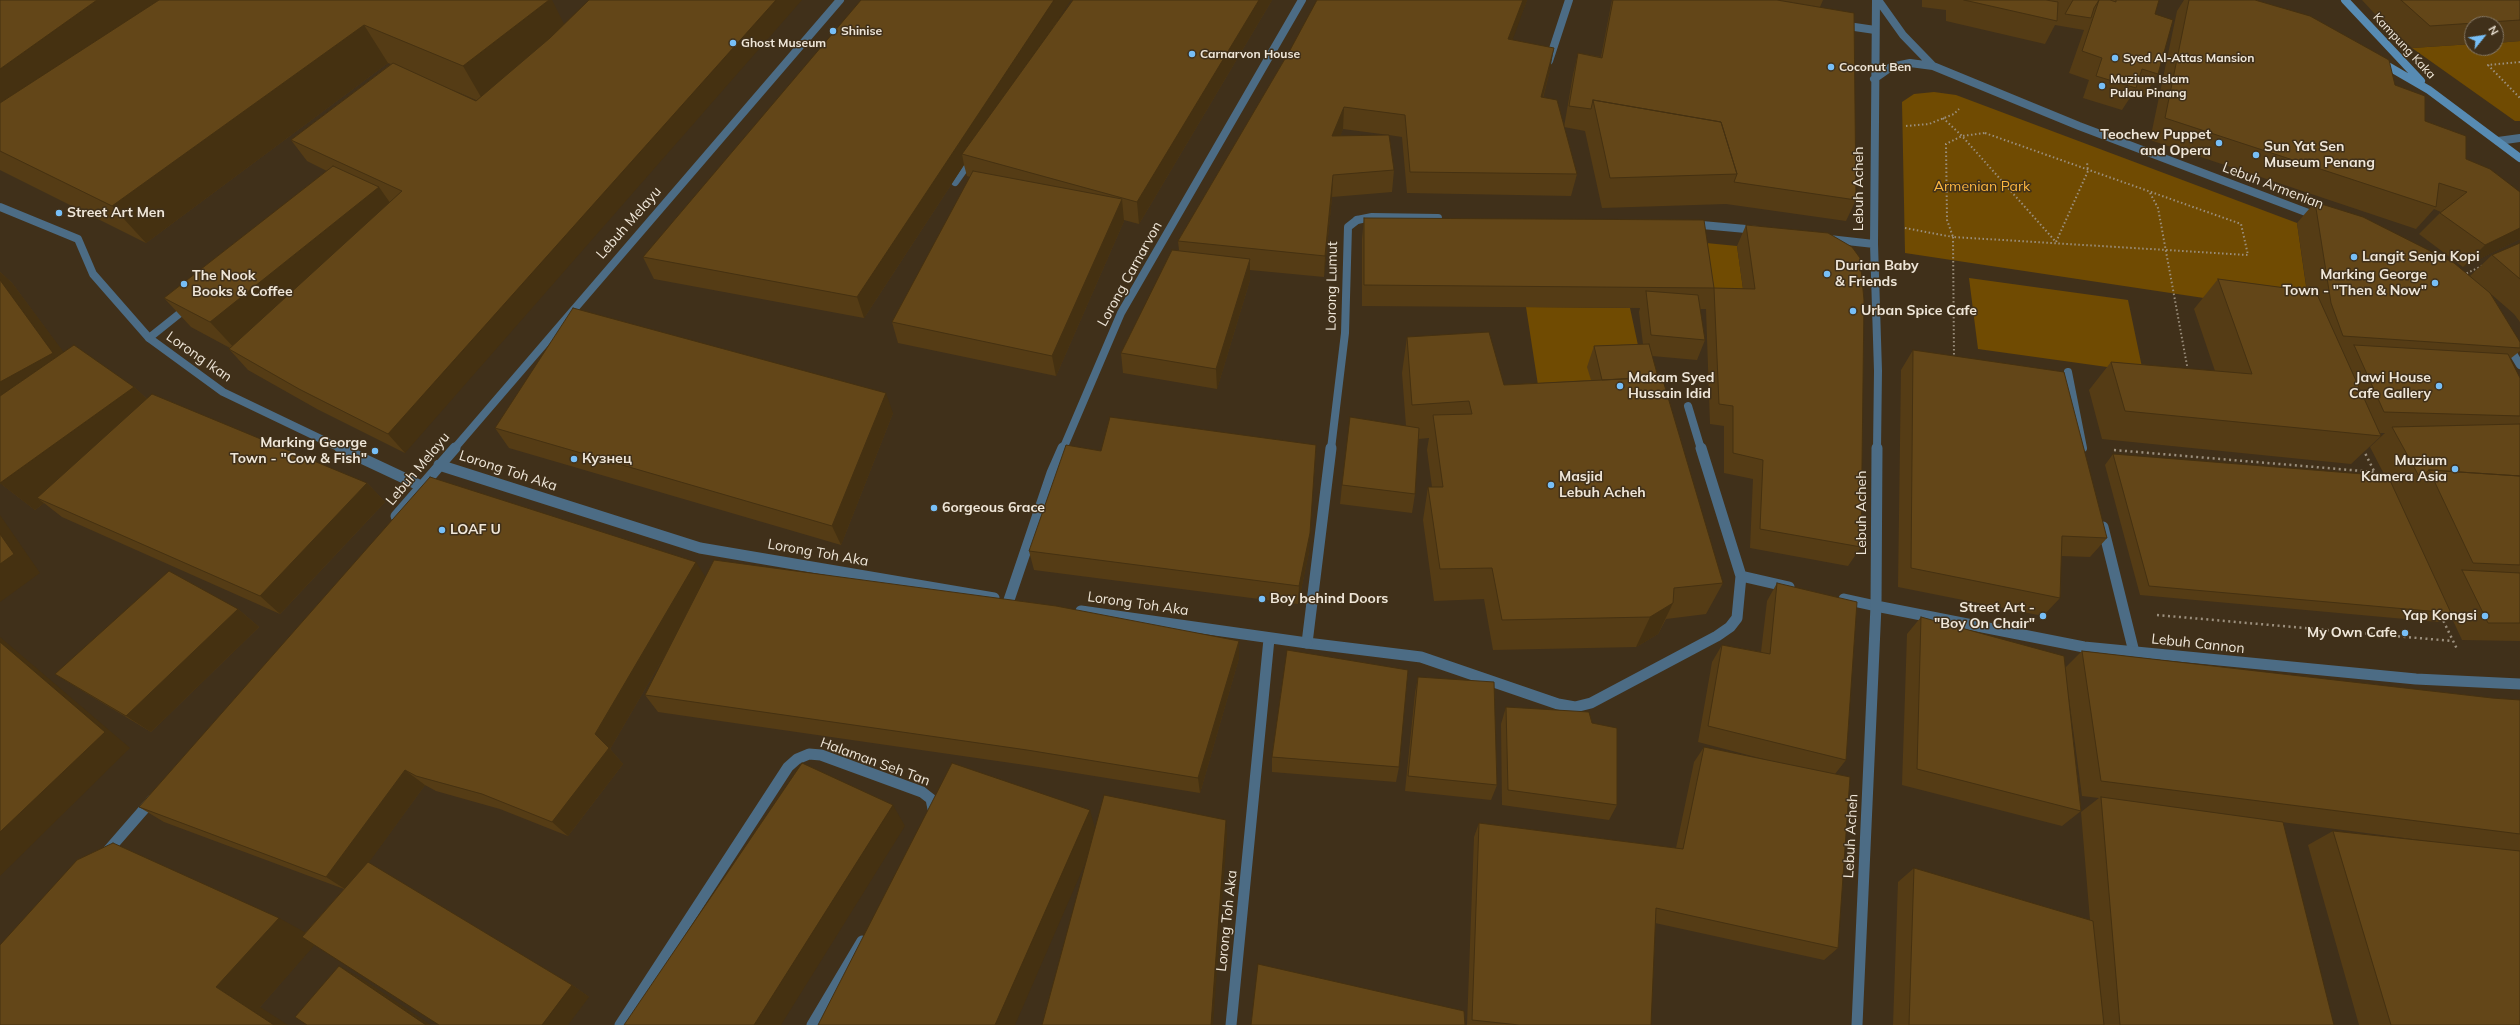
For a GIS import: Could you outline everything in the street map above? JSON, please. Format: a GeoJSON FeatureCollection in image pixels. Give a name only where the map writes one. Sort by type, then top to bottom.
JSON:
{"type":"FeatureCollection","features":[{"type":"Feature","properties":{"kind":"main road","name":"Kampung Kaka"},"geometry":{"type":"LineString","coordinates":[[2345,0],[2429,90]]}},
{"type":"Feature","properties":{"kind":"main road"},"geometry":{"type":"LineString","coordinates":[[2370,55],[2429,90],[2520,158]]}},
{"type":"Feature","properties":{"kind":"street","name":"Lebuh Melayu"},"geometry":{"type":"LineString","coordinates":[[391,522],[420,486],[840,0]]}},
{"type":"Feature","properties":{"kind":"street","name":"Lorong Carnarvon"},"geometry":{"type":"LineString","coordinates":[[1013,601],[1052,473],[1121,314],[1302,0]]}},
{"type":"Feature","properties":{"kind":"street"},"geometry":{"type":"LineString","coordinates":[[1548,61],[1569,0]]}},
{"type":"Feature","properties":{"kind":"street","name":"Lebuh Acheh"},"geometry":{"type":"LineString","coordinates":[[1858,1025],[1876,606],[1878,372],[1874,244],[1874,78],[1877,0]]}},
{"type":"Feature","properties":{"kind":"street","name":"Lebuh Armenian"},"geometry":{"type":"LineString","coordinates":[[1877,0],[1903,35],[1934,66]]}},
{"type":"Feature","properties":{"kind":"street"},"geometry":{"type":"LineString","coordinates":[[1829,23],[1875,30]]}},
{"type":"Feature","properties":{"kind":"street","name":"Lebuh Armenian"},"geometry":{"type":"LineString","coordinates":[[1874,78],[1891,67],[1910,63],[1934,66],[2079,126],[2330,221]]}},
{"type":"Feature","properties":{"kind":"street"},"geometry":{"type":"LineString","coordinates":[[2498,141],[2520,138]]}},
{"type":"Feature","properties":{"kind":"street"},"geometry":{"type":"LineString","coordinates":[[955,182],[977,150]]}},
{"type":"Feature","properties":{"kind":"street","name":"Lorong Ikan"},"geometry":{"type":"LineString","coordinates":[[0,207],[65,232],[78,239],[94,274],[149,338],[223,392],[420,486]]}},
{"type":"Feature","properties":{"kind":"street","name":"Lorong Lumut"},"geometry":{"type":"LineString","coordinates":[[1307,643],[1345,333],[1348,228],[1357,220],[1372,217],[1444,219]]}},
{"type":"Feature","properties":{"kind":"street"},"geometry":{"type":"LineString","coordinates":[[1683,223],[1714,224],[1769,231]]}},
{"type":"Feature","properties":{"kind":"street"},"geometry":{"type":"LineString","coordinates":[[1823,238],[1874,244]]}},
{"type":"Feature","properties":{"kind":"street"},"geometry":{"type":"LineString","coordinates":[[149,338],[194,302]]}},
{"type":"Feature","properties":{"kind":"street"},"geometry":{"type":"LineString","coordinates":[[2504,337],[2520,365]]}},
{"type":"Feature","properties":{"kind":"street"},"geometry":{"type":"LineString","coordinates":[[2068,372],[2084,452]]}},
{"type":"Feature","properties":{"kind":"street"},"geometry":{"type":"LineString","coordinates":[[1269,639],[1421,657],[1558,704],[1575,707],[1591,703],[1717,636],[1730,627],[1737,618],[1741,576],[1688,406]]}},
{"type":"Feature","properties":{"kind":"street","name":"Lorong Toh Aka"},"geometry":{"type":"LineString","coordinates":[[439,465],[700,548],[1013,601]]}},
{"type":"Feature","properties":{"kind":"street"},"geometry":{"type":"LineString","coordinates":[[2100,515],[2134,652]]}},
{"type":"Feature","properties":{"kind":"street"},"geometry":{"type":"LineString","coordinates":[[1741,576],[1801,590]]}},
{"type":"Feature","properties":{"kind":"street","name":"Lebuh Cannon"},"geometry":{"type":"LineString","coordinates":[[1831,596],[2084,647],[2416,680],[2520,684]]}},
{"type":"Feature","properties":{"kind":"street","name":"Lorong Toh Aka"},"geometry":{"type":"LineString","coordinates":[[1072,610],[1269,639],[1231,1025]]}},
{"type":"Feature","properties":{"kind":"street"},"geometry":{"type":"LineString","coordinates":[[2234,663],[2238,675]]}},
{"type":"Feature","properties":{"kind":"street","name":"Halaman Seh Tan"},"geometry":{"type":"LineString","coordinates":[[620,1025],[788,767],[797,759],[809,754],[821,755],[922,792],[932,799],[935,810],[932,822]]}},
{"type":"Feature","properties":{"kind":"street"},"geometry":{"type":"LineString","coordinates":[[95,865],[159,793]]}},
{"type":"Feature","properties":{"kind":"street"},"geometry":{"type":"LineString","coordinates":[[812,1025],[868,930]]}},
{"type":"Feature","properties":{"kind":"path"},"geometry":{"type":"LineString","coordinates":[[2520,62],[2488,65],[2520,98]]}},
{"type":"Feature","properties":{"kind":"path"},"geometry":{"type":"LineString","coordinates":[[1898,127],[1929,124],[1954,114],[1963,105]]}},
{"type":"Feature","properties":{"kind":"path"},"geometry":{"type":"LineString","coordinates":[[1943,118],[1962,136],[2056,242]]}},
{"type":"Feature","properties":{"kind":"path"},"geometry":{"type":"LineString","coordinates":[[2056,242],[2088,171],[2085,138],[2079,126]]}},
{"type":"Feature","properties":{"kind":"path"},"geometry":{"type":"LineString","coordinates":[[1901,228],[1953,237],[2056,242],[2248,255],[2241,224],[1984,134],[1962,136],[1946,144],[1947,220],[1953,237],[1954,358]]}},
{"type":"Feature","properties":{"kind":"path"},"geometry":{"type":"LineString","coordinates":[[2149,192],[2158,208],[2190,378]]}},
{"type":"Feature","properties":{"kind":"path"},"geometry":{"type":"LineString","coordinates":[[2459,277],[2486,263]]}},
{"type":"Feature","properties":{"kind":"path"},"geometry":{"type":"LineString","coordinates":[[1947,357],[1962,359]]}},
{"type":"Feature","properties":{"kind":"path"},"geometry":{"type":"LineString","coordinates":[[2360,444],[2378,479]]}},
{"type":"Feature","properties":{"kind":"path"},"geometry":{"type":"LineString","coordinates":[[2084,452],[2374,472]]}},
{"type":"Feature","properties":{"kind":"path"},"geometry":{"type":"LineString","coordinates":[[2124,612],[2453,641]]}},
{"type":"Feature","properties":{"kind":"path"},"geometry":{"type":"LineString","coordinates":[[2440,612],[2472,682]]}},
{"type":"Feature","properties":{"kind":"green space"},"geometry":{"type":"Polygon","coordinates":[[[2520,41],[2520,121],[2515,121],[2412,48],[2464,45],[2464,56],[2504,56],[2504,42],[2520,41]]]}},
{"type":"Feature","properties":{"kind":"green space","name":"Armenian Park"},"geometry":{"type":"Polygon","coordinates":[[[1934,92],[1956,95],[2297,223],[2310,314],[1905,253],[1902,102],[1914,94],[1934,92]]]}},
{"type":"Feature","properties":{"kind":"green space"},"geometry":{"type":"Polygon","coordinates":[[[1696,242],[1737,246],[1746,310],[1706,309],[1696,242]]]}},
{"type":"Feature","properties":{"kind":"green space"},"geometry":{"type":"Polygon","coordinates":[[[1969,278],[2128,300],[2143,372],[1978,349],[1969,278]]]}},
{"type":"Feature","properties":{"kind":"green space"},"geometry":{"type":"Polygon","coordinates":[[[1526,307],[1630,308],[1642,364],[1597,409],[1542,411],[1526,307]]]}},
{"type":"Feature","properties":{"kind":"building"},"geometry":{"type":"Polygon","coordinates":[[[0,0],[97,0],[0,69],[0,0]]]}},
{"type":"Feature","properties":{"kind":"building"},"geometry":{"type":"Polygon","coordinates":[[[159,0],[549,0],[463,66],[364,25],[112,206],[0,151],[0,103],[159,0]]]}},
{"type":"Feature","properties":{"kind":"building"},"geometry":{"type":"Polygon","coordinates":[[[589,0],[776,0],[388,434],[299,389],[229,349],[402,191],[291,140],[393,63],[476,101],[550,38],[589,0]]]}},
{"type":"Feature","properties":{"kind":"building"},"geometry":{"type":"Polygon","coordinates":[[[861,0],[1054,0],[857,297],[643,257],[861,0]]]}},
{"type":"Feature","properties":{"kind":"building"},"geometry":{"type":"Polygon","coordinates":[[[1073,0],[1259,0],[1137,202],[962,154],[1073,0]]]}},
{"type":"Feature","properties":{"kind":"building"},"geometry":{"type":"Polygon","coordinates":[[[1317,0],[1523,0],[1508,39],[1554,48],[1541,97],[1557,100],[1577,174],[1410,172],[1405,115],[1344,107],[1332,136],[1389,135],[1394,170],[1333,175],[1325,256],[1178,241],[1289,52],[1317,0]]]}},
{"type":"Feature","properties":{"kind":"building"},"geometry":{"type":"Polygon","coordinates":[[[1613,0],[1777,0],[1854,13],[1856,200],[1734,182],[1737,174],[1721,122],[1593,100],[1591,109],[1569,106],[1578,53],[1602,58],[1613,0]]]}},
{"type":"Feature","properties":{"kind":"building"},"geometry":{"type":"Polygon","coordinates":[[[1964,0],[2046,0],[2058,2],[2057,21],[1964,0]]]}},
{"type":"Feature","properties":{"kind":"building"},"geometry":{"type":"Polygon","coordinates":[[[2073,0],[2099,0],[2094,8],[2091,18],[2065,14],[2073,0]]]}},
{"type":"Feature","properties":{"kind":"building","name":"Syed Al-Attas Mansion"},"geometry":{"type":"Polygon","coordinates":[[[2099,0],[2110,0],[2116,2],[2116,0],[2159,0],[2155,14],[2173,20],[2158,74],[2142,69],[2136,88],[2096,76],[2102,58],[2082,51],[2099,0]]]}},
{"type":"Feature","properties":{"kind":"building"},"geometry":{"type":"Polygon","coordinates":[[[2189,0],[2255,0],[2310,16],[2389,60],[2395,85],[2425,96],[2425,121],[2466,136],[2466,159],[2490,169],[2520,192],[2520,228],[2485,245],[2440,213],[2467,192],[2439,183],[2436,207],[2165,118],[2189,0]]]}},
{"type":"Feature","properties":{"kind":"building"},"geometry":{"type":"Polygon","coordinates":[[[2401,0],[2520,0],[2520,20],[2504,21],[2504,16],[2464,16],[2464,24],[2430,26],[2401,0]]]}},
{"type":"Feature","properties":{"kind":"building"},"geometry":{"type":"Polygon","coordinates":[[[1593,100],[1721,122],[1737,174],[1610,178],[1593,100]]]}},
{"type":"Feature","properties":{"kind":"building"},"geometry":{"type":"Polygon","coordinates":[[[333,166],[379,187],[210,322],[164,298],[333,166]]]}},
{"type":"Feature","properties":{"kind":"building"},"geometry":{"type":"Polygon","coordinates":[[[973,171],[1122,199],[1052,356],[892,322],[973,171]]]}},
{"type":"Feature","properties":{"kind":"building"},"geometry":{"type":"Polygon","coordinates":[[[2315,202],[2363,217],[2454,263],[2490,293],[2520,342],[2520,348],[2343,336],[2331,303],[2315,202]]]}},
{"type":"Feature","properties":{"kind":"building"},"geometry":{"type":"Polygon","coordinates":[[[1364,218],[1704,220],[1714,288],[1364,285],[1364,218]]]}},
{"type":"Feature","properties":{"kind":"building"},"geometry":{"type":"Polygon","coordinates":[[[1746,225],[1828,233],[1852,247],[1860,258],[1864,300],[1861,547],[1760,529],[1763,460],[1733,453],[1733,406],[1719,404],[1714,288],[1755,289],[1746,225]]]}},
{"type":"Feature","properties":{"kind":"building"},"geometry":{"type":"Polygon","coordinates":[[[2520,243],[2520,279],[2492,255],[2520,243]]]}},
{"type":"Feature","properties":{"kind":"building"},"geometry":{"type":"Polygon","coordinates":[[[1172,250],[1250,259],[1216,369],[1121,353],[1172,250]]]}},
{"type":"Feature","properties":{"kind":"building"},"geometry":{"type":"Polygon","coordinates":[[[2218,279],[2316,292],[2381,436],[2125,411],[2111,362],[2252,374],[2218,279]]]}},
{"type":"Feature","properties":{"kind":"building"},"geometry":{"type":"Polygon","coordinates":[[[0,280],[53,353],[0,382],[0,280]]]}},
{"type":"Feature","properties":{"kind":"building"},"geometry":{"type":"Polygon","coordinates":[[[1646,291],[1698,295],[1705,340],[1651,335],[1646,291]]]}},
{"type":"Feature","properties":{"kind":"building"},"geometry":{"type":"Polygon","coordinates":[[[573,308],[886,393],[832,526],[495,428],[573,308]]]}},
{"type":"Feature","properties":{"kind":"building","name":"Masjid Lebuh Acheh"},"geometry":{"type":"Polygon","coordinates":[[[1489,332],[1504,385],[1662,377],[1723,583],[1674,588],[1673,603],[1650,617],[1502,620],[1492,568],[1440,569],[1428,487],[1443,487],[1433,415],[1472,414],[1469,401],[1412,405],[1407,337],[1489,332]]]}},
{"type":"Feature","properties":{"kind":"building"},"geometry":{"type":"Polygon","coordinates":[[[1649,344],[1658,377],[1602,380],[1594,346],[1649,344]]]}},
{"type":"Feature","properties":{"kind":"building"},"geometry":{"type":"Polygon","coordinates":[[[74,345],[134,387],[0,483],[0,396],[74,345]]]}},
{"type":"Feature","properties":{"kind":"building"},"geometry":{"type":"Polygon","coordinates":[[[2354,345],[2508,354],[2520,378],[2520,416],[2384,412],[2354,345]]]}},
{"type":"Feature","properties":{"kind":"building"},"geometry":{"type":"Polygon","coordinates":[[[1913,350],[2064,372],[2107,538],[2062,536],[2060,598],[1911,568],[1913,350]]]}},
{"type":"Feature","properties":{"kind":"building"},"geometry":{"type":"Polygon","coordinates":[[[152,394],[367,483],[260,596],[37,498],[152,394]]]}},
{"type":"Feature","properties":{"kind":"building"},"geometry":{"type":"Polygon","coordinates":[[[1110,417],[1316,445],[1310,533],[1299,586],[1029,551],[1066,445],[1101,451],[1110,417]]]}},
{"type":"Feature","properties":{"kind":"building"},"geometry":{"type":"Polygon","coordinates":[[[1350,417],[1419,428],[1415,494],[1342,485],[1350,417]]]}},
{"type":"Feature","properties":{"kind":"building"},"geometry":{"type":"Polygon","coordinates":[[[2520,424],[2520,476],[2429,470],[2420,478],[2392,427],[2520,424]]]}},
{"type":"Feature","properties":{"kind":"building"},"geometry":{"type":"Polygon","coordinates":[[[2113,454],[2388,476],[2451,613],[2149,586],[2113,454]]]}},
{"type":"Feature","properties":{"kind":"building"},"geometry":{"type":"Polygon","coordinates":[[[2429,470],[2520,476],[2520,565],[2473,563],[2429,470]]]}},
{"type":"Feature","properties":{"kind":"building"},"geometry":{"type":"Polygon","coordinates":[[[430,477],[696,562],[595,734],[609,748],[552,822],[482,794],[416,776],[405,770],[326,877],[139,807],[430,477]]]}},
{"type":"Feature","properties":{"kind":"building"},"geometry":{"type":"Polygon","coordinates":[[[0,534],[14,554],[0,564],[0,534]]]}},
{"type":"Feature","properties":{"kind":"building"},"geometry":{"type":"Polygon","coordinates":[[[714,560],[1056,606],[1239,641],[1198,778],[1027,750],[645,695],[714,560]]]}},
{"type":"Feature","properties":{"kind":"building"},"geometry":{"type":"Polygon","coordinates":[[[2462,570],[2520,573],[2520,623],[2488,623],[2462,570]]]}},
{"type":"Feature","properties":{"kind":"building"},"geometry":{"type":"Polygon","coordinates":[[[169,571],[238,609],[126,716],[55,674],[169,571]]]}},
{"type":"Feature","properties":{"kind":"building"},"geometry":{"type":"Polygon","coordinates":[[[1777,583],[1857,602],[1846,760],[1708,726],[1722,645],[1770,654],[1777,583]]]}},
{"type":"Feature","properties":{"kind":"building"},"geometry":{"type":"Polygon","coordinates":[[[1921,617],[2064,656],[2081,811],[1917,769],[1921,617]]]}},
{"type":"Feature","properties":{"kind":"building"},"geometry":{"type":"Polygon","coordinates":[[[0,642],[105,732],[0,832],[0,642]]]}},
{"type":"Feature","properties":{"kind":"building"},"geometry":{"type":"Polygon","coordinates":[[[1287,650],[1408,670],[1399,767],[1272,757],[1287,650]]]}},
{"type":"Feature","properties":{"kind":"building"},"geometry":{"type":"Polygon","coordinates":[[[2082,651],[2520,700],[2520,834],[2101,781],[2082,651]]]}},
{"type":"Feature","properties":{"kind":"building"},"geometry":{"type":"Polygon","coordinates":[[[1418,677],[1494,682],[1497,785],[1408,776],[1418,677]]]}},
{"type":"Feature","properties":{"kind":"building"},"geometry":{"type":"Polygon","coordinates":[[[1506,707],[1589,712],[1592,723],[1617,728],[1617,805],[1508,790],[1506,707]]]}},
{"type":"Feature","properties":{"kind":"building"},"geometry":{"type":"Polygon","coordinates":[[[1704,747],[1850,777],[1838,948],[1656,908],[1651,1025],[1519,1025],[1472,1020],[1479,823],[1683,849],[1704,747]]]}},
{"type":"Feature","properties":{"kind":"building"},"geometry":{"type":"Polygon","coordinates":[[[802,763],[893,805],[754,1025],[624,1025],[802,763]]]}},
{"type":"Feature","properties":{"kind":"building"},"geometry":{"type":"Polygon","coordinates":[[[952,763],[1090,810],[995,1025],[818,1025],[952,763]]]}},
{"type":"Feature","properties":{"kind":"building"},"geometry":{"type":"Polygon","coordinates":[[[1104,795],[1226,820],[1211,1025],[1042,1025],[1104,795]]]}},
{"type":"Feature","properties":{"kind":"building"},"geometry":{"type":"Polygon","coordinates":[[[2101,797],[2283,822],[2334,1025],[2120,1025],[2101,797]]]}},
{"type":"Feature","properties":{"kind":"building"},"geometry":{"type":"Polygon","coordinates":[[[2333,831],[2520,851],[2520,1025],[2391,1025],[2333,831]]]}},
{"type":"Feature","properties":{"kind":"building"},"geometry":{"type":"Polygon","coordinates":[[[113,843],[279,918],[216,987],[274,1025],[0,1025],[0,945],[77,860],[113,843]]]}},
{"type":"Feature","properties":{"kind":"building"},"geometry":{"type":"Polygon","coordinates":[[[368,862],[572,985],[542,1025],[439,1025],[302,937],[368,862]]]}},
{"type":"Feature","properties":{"kind":"building"},"geometry":{"type":"Polygon","coordinates":[[[1914,868],[2093,921],[2104,1025],[1909,1025],[1914,868]]]}},
{"type":"Feature","properties":{"kind":"building"},"geometry":{"type":"Polygon","coordinates":[[[1258,964],[1464,1011],[1465,1025],[1251,1025],[1258,964]]]}},
{"type":"Feature","properties":{"kind":"building"},"geometry":{"type":"Polygon","coordinates":[[[339,966],[426,1025],[307,1025],[295,1017],[339,966]]]}},
{"type":"Feature","properties":{"kind":"place","name":"Shinise"},"geometry":{"type":"Point","coordinates":[833,31]}},
{"type":"Feature","properties":{"kind":"place","name":"Ghost Museum"},"geometry":{"type":"Point","coordinates":[733,43]}},
{"type":"Feature","properties":{"kind":"place","name":"Carnarvon House"},"geometry":{"type":"Point","coordinates":[1192,54]}},
{"type":"Feature","properties":{"kind":"place","name":"Syed Al-Attas Mansion"},"geometry":{"type":"Point","coordinates":[2115,58]}},
{"type":"Feature","properties":{"kind":"place","name":"Coconut Ben"},"geometry":{"type":"Point","coordinates":[1831,67]}},
{"type":"Feature","properties":{"kind":"place","name":"Muzium Islam Pulau Pinang"},"geometry":{"type":"Point","coordinates":[2102,86]}},
{"type":"Feature","properties":{"kind":"place","name":"Teochew Puppet and Opera"},"geometry":{"type":"Point","coordinates":[2219,143]}},
{"type":"Feature","properties":{"kind":"place","name":"Sun Yat Sen Museum Penang"},"geometry":{"type":"Point","coordinates":[2256,155]}},
{"type":"Feature","properties":{"kind":"place","name":"Street Art Men"},"geometry":{"type":"Point","coordinates":[59,213]}},
{"type":"Feature","properties":{"kind":"place","name":"Langit Senja Kopi"},"geometry":{"type":"Point","coordinates":[2354,257]}},
{"type":"Feature","properties":{"kind":"place","name":"Durian Baby & Friends"},"geometry":{"type":"Point","coordinates":[1827,274]}},
{"type":"Feature","properties":{"kind":"place","name":"Marking George Town - \"Then & Now\""},"geometry":{"type":"Point","coordinates":[2435,283]}},
{"type":"Feature","properties":{"kind":"place","name":"The Nook Books & Coffee"},"geometry":{"type":"Point","coordinates":[184,284]}},
{"type":"Feature","properties":{"kind":"place","name":"Urban Spice Cafe"},"geometry":{"type":"Point","coordinates":[1853,311]}},
{"type":"Feature","properties":{"kind":"place","name":"Makam Syed Hussain Idid"},"geometry":{"type":"Point","coordinates":[1620,386]}},
{"type":"Feature","properties":{"kind":"place","name":"Jawi House Cafe Gallery"},"geometry":{"type":"Point","coordinates":[2439,386]}},
{"type":"Feature","properties":{"kind":"place","name":"Marking George Town - \"Cow & Fish\""},"geometry":{"type":"Point","coordinates":[375,451]}},
{"type":"Feature","properties":{"kind":"place","name":"Кузнец"},"geometry":{"type":"Point","coordinates":[574,459]}},
{"type":"Feature","properties":{"kind":"place","name":"Muzium Kamera Asia"},"geometry":{"type":"Point","coordinates":[2455,469]}},
{"type":"Feature","properties":{"kind":"place","name":"Masjid Lebuh Acheh"},"geometry":{"type":"Point","coordinates":[1551,485]}},
{"type":"Feature","properties":{"kind":"place","name":"6orgeous 6race"},"geometry":{"type":"Point","coordinates":[934,508]}},
{"type":"Feature","properties":{"kind":"place","name":"LOAF U"},"geometry":{"type":"Point","coordinates":[442,530]}},
{"type":"Feature","properties":{"kind":"place","name":"Boy behind Doors"},"geometry":{"type":"Point","coordinates":[1262,599]}},
{"type":"Feature","properties":{"kind":"place","name":"Street Art - \"Boy On Chair\""},"geometry":{"type":"Point","coordinates":[2043,616]}},
{"type":"Feature","properties":{"kind":"place","name":"Yap Kongsi"},"geometry":{"type":"Point","coordinates":[2485,616]}},
{"type":"Feature","properties":{"kind":"place","name":"My Own Cafe"},"geometry":{"type":"Point","coordinates":[2405,633]}}]}
